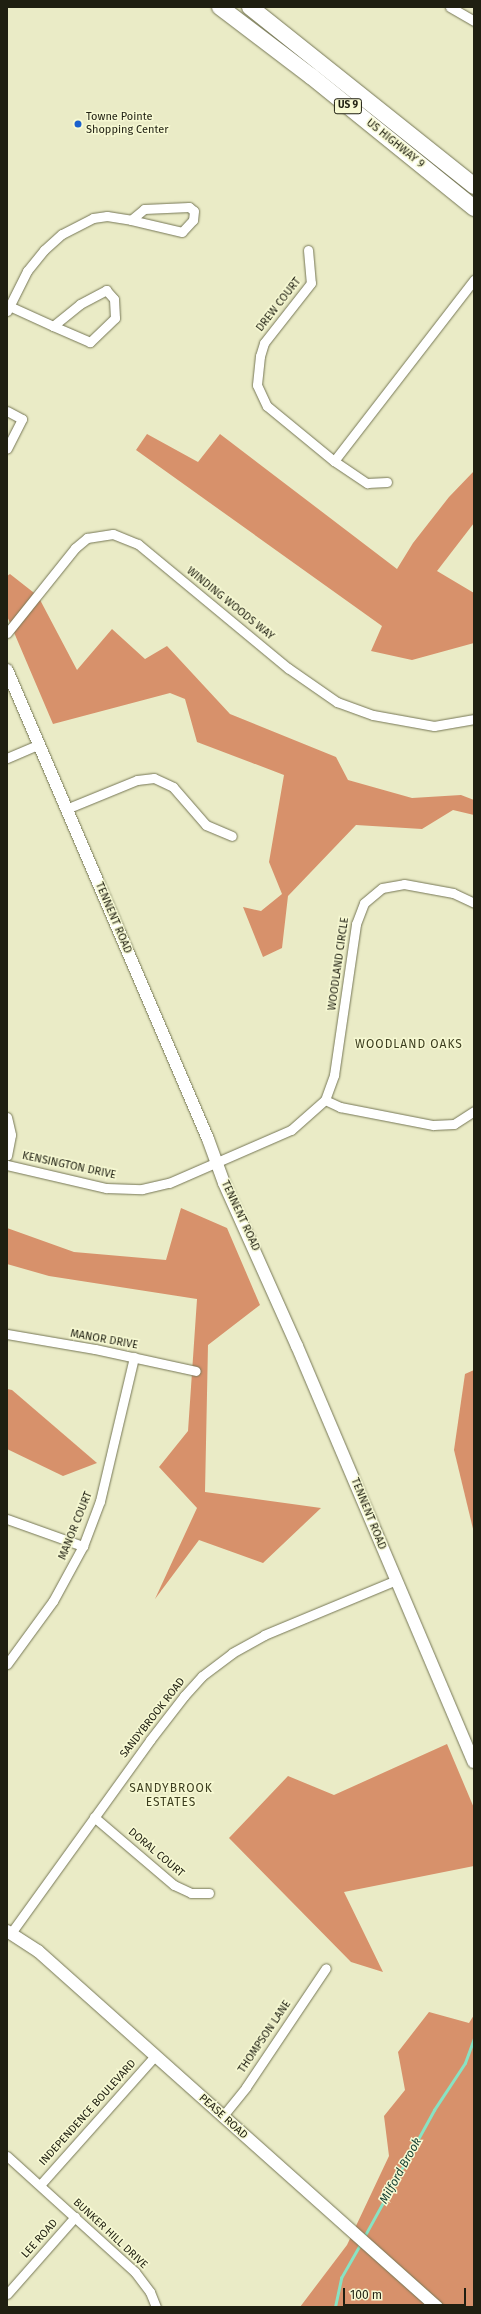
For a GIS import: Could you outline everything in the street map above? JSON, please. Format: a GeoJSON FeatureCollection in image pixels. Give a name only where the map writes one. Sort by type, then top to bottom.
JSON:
{"type":"FeatureCollection","features":[{"type":"Feature","properties":{"kind":"highway","name":"US HIGHWAY 9"},"geometry":{"type":"LineString","coordinates":[[220,7],[311,76],[474,208]]}},
{"type":"Feature","properties":{"kind":"highway","name":"US HIGHWAY 9"},"geometry":{"type":"LineString","coordinates":[[250,7],[474,186]]}},
{"type":"Feature","properties":{"kind":"street"},"geometry":{"type":"LineString","coordinates":[[450,7],[474,21]]}},
{"type":"Feature","properties":{"kind":"street"},"geometry":{"type":"LineString","coordinates":[[53,326],[80,304],[106,290],[113,295],[115,318],[90,342],[8,307],[27,270],[44,250],[62,234],[93,218],[107,216],[132,220],[182,232],[193,220],[194,210],[190,207],[144,209],[132,220]]}},
{"type":"Feature","properties":{"kind":"street","name":"DREW COURT"},"geometry":{"type":"LineString","coordinates":[[308,250],[311,283],[264,343],[260,356],[257,385],[267,406],[334,460],[367,483],[387,482]]}},
{"type":"Feature","properties":{"kind":"street"},"geometry":{"type":"LineString","coordinates":[[334,460],[474,280]]}},
{"type":"Feature","properties":{"kind":"street"},"geometry":{"type":"LineString","coordinates":[[7,411],[22,419],[7,448]]}},
{"type":"Feature","properties":{"kind":"street","name":"WINDING WOODS WAY"},"geometry":{"type":"LineString","coordinates":[[7,633],[75,548],[92,537],[113,534],[138,544],[288,668],[337,702],[373,715],[434,726],[474,719]]}},
{"type":"Feature","properties":{"kind":"street","name":"TENNENT ROAD"},"geometry":{"type":"LineString","coordinates":[[7,670],[474,1762]]}},
{"type":"Feature","properties":{"kind":"street"},"geometry":{"type":"LineString","coordinates":[[7,758],[38,745]]}},
{"type":"Feature","properties":{"kind":"street"},"geometry":{"type":"LineString","coordinates":[[66,809],[137,780],[154,778],[173,787],[206,824],[232,836]]}},
{"type":"Feature","properties":{"kind":"street","name":"WOODLAND CIRCLE"},"geometry":{"type":"LineString","coordinates":[[325,1100],[337,1063],[356,924],[364,903],[382,888],[404,884],[453,893],[474,903]]}},
{"type":"Feature","properties":{"kind":"street"},"geometry":{"type":"LineString","coordinates":[[217,1162],[291,1130],[325,1100],[340,1107],[433,1125],[454,1124],[474,1111]]}},
{"type":"Feature","properties":{"kind":"street"},"geometry":{"type":"LineString","coordinates":[[7,1116],[11,1135],[7,1156]]}},
{"type":"Feature","properties":{"kind":"street","name":"KENSINGTON DRIVE"},"geometry":{"type":"LineString","coordinates":[[7,1165],[106,1188],[135,1190],[169,1183],[217,1162]]}},
{"type":"Feature","properties":{"kind":"street","name":"MANOR DRIVE"},"geometry":{"type":"LineString","coordinates":[[7,1334],[134,1357],[196,1371]]}},
{"type":"Feature","properties":{"kind":"street","name":"MANOR COURT"},"geometry":{"type":"LineString","coordinates":[[7,1664],[53,1601],[83,1546],[100,1501],[134,1357]]}},
{"type":"Feature","properties":{"kind":"street"},"geometry":{"type":"LineString","coordinates":[[7,1519],[83,1546]]}},
{"type":"Feature","properties":{"kind":"street","name":"SANDYBROOK ROAD"},"geometry":{"type":"LineString","coordinates":[[9,1932],[184,1696],[222,1660],[264,1635],[396,1580]]}},
{"type":"Feature","properties":{"kind":"street","name":"DORAL COURT"},"geometry":{"type":"LineString","coordinates":[[94,1817],[174,1885],[191,1893],[209,1893]]}},
{"type":"Feature","properties":{"kind":"street","name":"PEASE ROAD"},"geometry":{"type":"LineString","coordinates":[[9,1932],[38,1951],[222,2117],[437,2307]]}},
{"type":"Feature","properties":{"kind":"street","name":"THOMPSON LANE"},"geometry":{"type":"LineString","coordinates":[[222,2117],[246,2087],[326,1968]]}},
{"type":"Feature","properties":{"kind":"street","name":"INDEPENDENCE BOULEVARD"},"geometry":{"type":"LineString","coordinates":[[40,2185],[155,2056]]}},
{"type":"Feature","properties":{"kind":"street","name":"BUNKER HILL DRIVE"},"geometry":{"type":"LineString","coordinates":[[7,2156],[136,2272],[150,2292],[156,2307]]}},
{"type":"Feature","properties":{"kind":"street","name":"LEE ROAD"},"geometry":{"type":"LineString","coordinates":[[7,2294],[75,2217]]}},
{"type":"Feature","properties":{"kind":"shaded area"},"geometry":{"type":"Polygon","coordinates":[[[147,434],[198,462],[220,434],[397,569],[413,543],[449,497],[474,471],[474,523],[437,571],[474,593],[474,643],[412,660],[371,651],[382,626],[136,450],[147,434]]]}},
{"type":"Feature","properties":{"kind":"shaded area"},"geometry":{"type":"Polygon","coordinates":[[[10,574],[38,596],[77,670],[112,629],[145,659],[167,646],[230,714],[336,757],[348,780],[412,798],[461,795],[474,800],[474,815],[453,810],[422,829],[356,825],[288,896],[282,948],[263,957],[243,907],[261,911],[282,894],[269,862],[284,775],[197,742],[185,699],[170,693],[53,724],[7,616],[7,576],[10,574]]]}},
{"type":"Feature","properties":{"kind":"shaded area"},"geometry":{"type":"Polygon","coordinates":[[[181,1208],[227,1228],[260,1305],[208,1345],[205,1492],[321,1508],[263,1563],[199,1540],[155,1599],[197,1508],[159,1467],[188,1431],[197,1299],[49,1276],[7,1264],[7,1228],[74,1252],[166,1260],[181,1208]]]}},
{"type":"Feature","properties":{"kind":"shaded area"},"geometry":{"type":"Polygon","coordinates":[[[474,1370],[474,1533],[454,1450],[465,1374],[474,1370]]]}},
{"type":"Feature","properties":{"kind":"shaded area"},"geometry":{"type":"Polygon","coordinates":[[[7,1389],[12,1390],[97,1463],[63,1476],[7,1449],[7,1389]]]}},
{"type":"Feature","properties":{"kind":"shaded area"},"geometry":{"type":"Polygon","coordinates":[[[447,1744],[474,1808],[474,1866],[344,1892],[383,1972],[351,1962],[229,1838],[288,1776],[334,1795],[447,1744]]]}},
{"type":"Feature","properties":{"kind":"shaded area"},"geometry":{"type":"Polygon","coordinates":[[[429,2012],[469,2023],[474,2015],[474,2307],[300,2307],[347,2245],[389,2156],[384,2116],[405,2090],[398,2052],[429,2012]]]}},
{"type":"Feature","properties":{"kind":"waterway","name":"Milford Brook"},"geometry":{"type":"LineString","coordinates":[[364,2237],[434,2110],[465,2063],[474,2038]]}},
{"type":"Feature","properties":{"kind":"waterway","name":"Milford Brook"},"geometry":{"type":"LineString","coordinates":[[335,2307],[341,2278],[361,2243]]}},
{"type":"Feature","properties":{"kind":"place","name":"Towne Pointe Shopping Center"},"geometry":{"type":"Point","coordinates":[78,124]}},
{"type":"Feature","properties":{"kind":"district","name":"WOODLAND OAKS"},"geometry":{"type":"Point","coordinates":[409,1045]}},
{"type":"Feature","properties":{"kind":"district","name":"SANDYBROOK ESTATES"},"geometry":{"type":"Point","coordinates":[171,1796]}}]}
